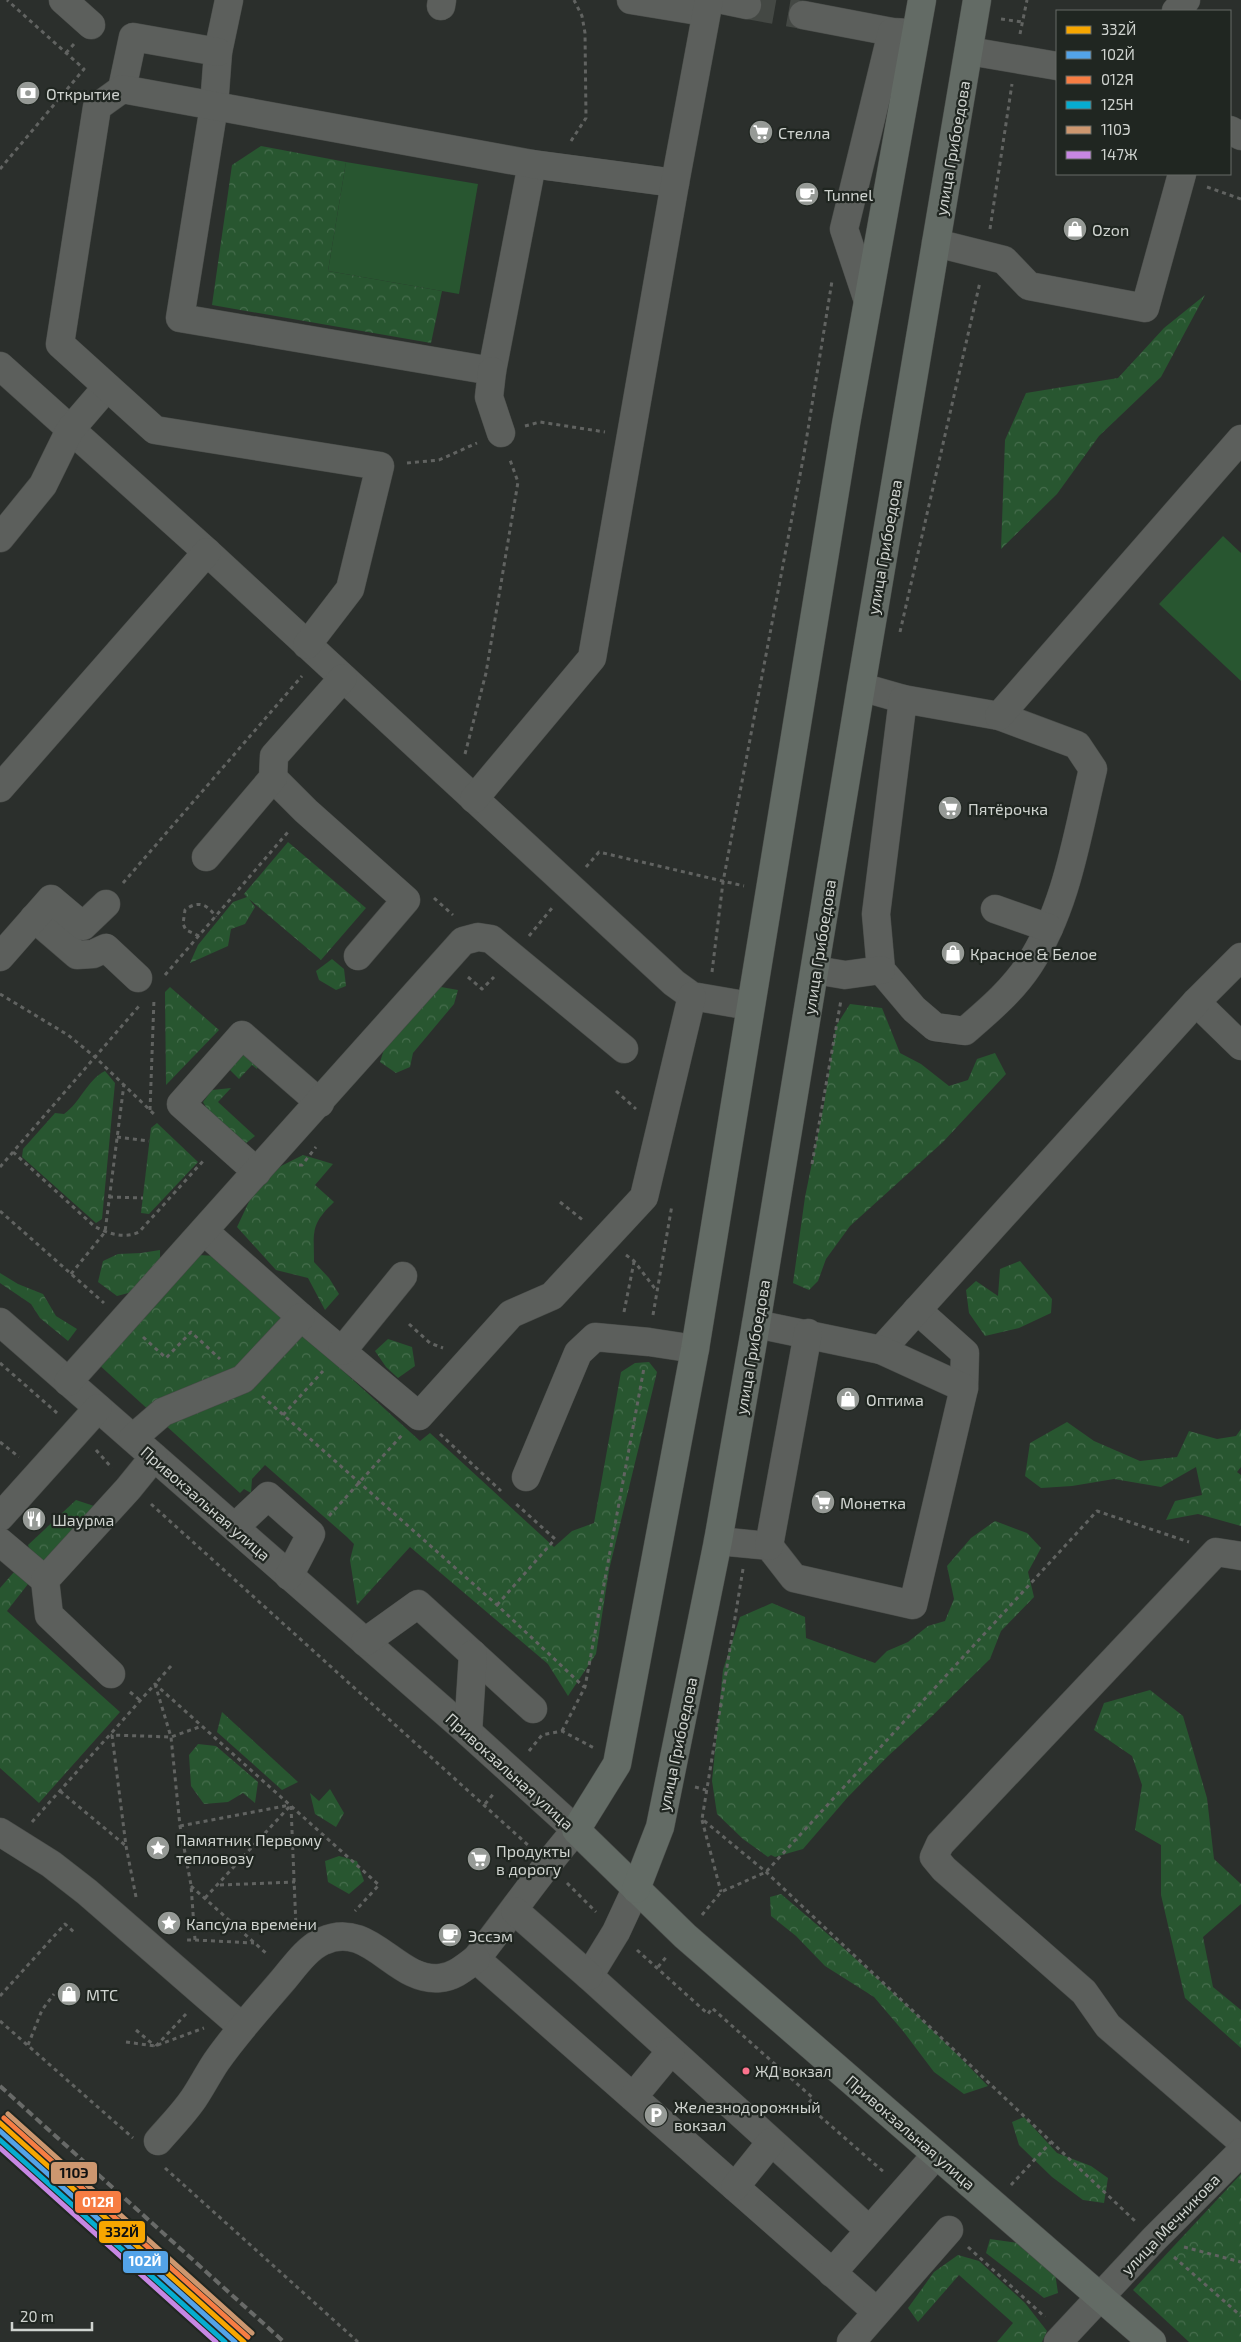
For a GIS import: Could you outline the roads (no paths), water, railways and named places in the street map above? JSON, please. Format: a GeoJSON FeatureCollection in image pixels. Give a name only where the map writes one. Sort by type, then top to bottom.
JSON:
{"type":"FeatureCollection","features":[{"type":"Feature","properties":{"kind":"main road"},"geometry":{"type":"LineString","coordinates":[[576,1830],[617,1764],[695,1349],[750,1006],[868,301],[904,33],[922,0]]}},
{"type":"Feature","properties":{"kind":"main road","name":"улица Грибоедова"},"geometry":{"type":"LineString","coordinates":[[636,1888],[660,1827],[718,1541],[756,1324],[977,0]]}},
{"type":"Feature","properties":{"kind":"main road","name":"Привокзальная улица"},"geometry":{"type":"LineString","coordinates":[[576,1830],[685,1936],[1152,2342]]}},
{"type":"Feature","properties":{"kind":"street"},"geometry":{"type":"LineString","coordinates":[[63,0],[91,25]]}},
{"type":"Feature","properties":{"kind":"street"},"geometry":{"type":"LineString","coordinates":[[229,0],[218,52],[214,106],[180,318],[492,371]]}},
{"type":"Feature","properties":{"kind":"street"},"geometry":{"type":"LineString","coordinates":[[630,0],[692,10],[708,0]]}},
{"type":"Feature","properties":{"kind":"street"},"geometry":{"type":"LineString","coordinates":[[465,791],[592,658],[708,0]]}},
{"type":"Feature","properties":{"kind":"street"},"geometry":{"type":"LineString","coordinates":[[1177,10],[1186,0]]}},
{"type":"Feature","properties":{"kind":"street"},"geometry":{"type":"LineString","coordinates":[[803,15],[904,33],[844,229],[868,301]]}},
{"type":"Feature","properties":{"kind":"street"},"geometry":{"type":"LineString","coordinates":[[218,52],[133,36],[122,89],[97,107],[60,344],[155,430],[380,466],[350,589],[313,651]]}},
{"type":"Feature","properties":{"kind":"street"},"geometry":{"type":"LineString","coordinates":[[969,51],[1056,66]]}},
{"type":"Feature","properties":{"kind":"street"},"geometry":{"type":"LineString","coordinates":[[122,89],[543,165],[675,183]]}},
{"type":"Feature","properties":{"kind":"street"},"geometry":{"type":"LineString","coordinates":[[501,433],[489,397],[492,371],[543,165]]}},
{"type":"Feature","properties":{"kind":"street"},"geometry":{"type":"LineString","coordinates":[[936,243],[1004,260],[1029,286],[1145,308],[1181,175]]}},
{"type":"Feature","properties":{"kind":"street"},"geometry":{"type":"LineString","coordinates":[[0,366],[207,552],[674,983],[700,998],[750,1006]]}},
{"type":"Feature","properties":{"kind":"street"},"geometry":{"type":"LineString","coordinates":[[0,538],[44,485],[70,430],[107,386]]}},
{"type":"Feature","properties":{"kind":"street"},"geometry":{"type":"LineString","coordinates":[[999,716],[1241,440]]}},
{"type":"Feature","properties":{"kind":"street"},"geometry":{"type":"LineString","coordinates":[[0,788],[207,552]]}},
{"type":"Feature","properties":{"kind":"street"},"geometry":{"type":"LineString","coordinates":[[206,857],[273,778],[274,756],[343,678]]}},
{"type":"Feature","properties":{"kind":"street"},"geometry":{"type":"LineString","coordinates":[[861,687],[903,699],[999,716],[1077,745],[1093,769],[1060,903],[1049,928],[1028,965],[1001,1000],[965,1031],[935,1027],[914,1009],[881,970],[876,914],[903,699]]}},
{"type":"Feature","properties":{"kind":"street"},"geometry":{"type":"LineString","coordinates":[[273,778],[306,811],[406,900],[358,956]]}},
{"type":"Feature","properties":{"kind":"street"},"geometry":{"type":"LineString","coordinates":[[0,957],[51,899],[83,926],[106,904]]}},
{"type":"Feature","properties":{"kind":"street"},"geometry":{"type":"LineString","coordinates":[[996,909],[1049,928]]}},
{"type":"Feature","properties":{"kind":"street"},"geometry":{"type":"LineString","coordinates":[[34,918],[77,955],[93,954],[106,948],[146,988]]}},
{"type":"Feature","properties":{"kind":"street"},"geometry":{"type":"LineString","coordinates":[[68,1382],[320,1103],[463,941],[478,937],[491,939],[624,1049]]}},
{"type":"Feature","properties":{"kind":"street"},"geometry":{"type":"LineString","coordinates":[[881,1350],[1196,1002],[1241,957]]}},
{"type":"Feature","properties":{"kind":"street"},"geometry":{"type":"LineString","coordinates":[[815,970],[845,975],[881,970]]}},
{"type":"Feature","properties":{"kind":"street"},"geometry":{"type":"LineString","coordinates":[[204,1231],[419,1416],[511,1314],[552,1296],[644,1197],[700,998]]}},
{"type":"Feature","properties":{"kind":"street"},"geometry":{"type":"LineString","coordinates":[[1196,1002],[1241,1046]]}},
{"type":"Feature","properties":{"kind":"street"},"geometry":{"type":"LineString","coordinates":[[248,1182],[181,1104],[242,1035],[320,1103]]}},
{"type":"Feature","properties":{"kind":"street"},"geometry":{"type":"LineString","coordinates":[[342,1350],[403,1276]]}},
{"type":"Feature","properties":{"kind":"street"},"geometry":{"type":"LineString","coordinates":[[718,1541],[758,1545],[794,1578],[913,1605],[964,1388],[965,1354],[917,1310]]}},
{"type":"Feature","properties":{"kind":"street"},"geometry":{"type":"LineString","coordinates":[[133,1438],[163,1412],[243,1379],[301,1316]]}},
{"type":"Feature","properties":{"kind":"street","name":"Привокзальная улица"},"geometry":{"type":"LineString","coordinates":[[0,1322],[468,1732],[576,1830]]}},
{"type":"Feature","properties":{"kind":"street"},"geometry":{"type":"LineString","coordinates":[[756,1324],[808,1333],[881,1350],[964,1388]]}},
{"type":"Feature","properties":{"kind":"street"},"geometry":{"type":"LineString","coordinates":[[758,1545],[808,1333]]}},
{"type":"Feature","properties":{"kind":"street"},"geometry":{"type":"LineString","coordinates":[[526,1477],[578,1354],[595,1337],[619,1338],[695,1349]]}},
{"type":"Feature","properties":{"kind":"street"},"geometry":{"type":"LineString","coordinates":[[0,1517],[98,1408]]}},
{"type":"Feature","properties":{"kind":"street"},"geometry":{"type":"LineString","coordinates":[[45,1580],[128,1489],[154,1457]]}},
{"type":"Feature","properties":{"kind":"street"},"geometry":{"type":"LineString","coordinates":[[234,1527],[268,1496],[311,1534],[289,1576]]}},
{"type":"Feature","properties":{"kind":"street"},"geometry":{"type":"LineString","coordinates":[[0,1542],[45,1580],[49,1615],[111,1674]]}},
{"type":"Feature","properties":{"kind":"street"},"geometry":{"type":"LineString","coordinates":[[1229,1554],[940,1844],[934,1857],[944,1869],[1084,1992],[1108,2026],[1241,2141]]}},
{"type":"Feature","properties":{"kind":"street"},"geometry":{"type":"LineString","coordinates":[[365,1642],[418,1604],[533,1709]]}},
{"type":"Feature","properties":{"kind":"street"},"geometry":{"type":"LineString","coordinates":[[468,1732],[473,1654]]}},
{"type":"Feature","properties":{"kind":"street"},"geometry":{"type":"LineString","coordinates":[[152,2149],[194,2098],[215,2063],[242,2027],[306,1953],[323,1941],[341,1936],[356,1937],[388,1958],[428,1978],[441,1978],[458,1972],[476,1959],[547,1863],[576,1830]]}},
{"type":"Feature","properties":{"kind":"street"},"geometry":{"type":"LineString","coordinates":[[8,1836],[87,1892],[242,2027]]}},
{"type":"Feature","properties":{"kind":"street"},"geometry":{"type":"LineString","coordinates":[[589,1976],[616,1932],[636,1888]]}},
{"type":"Feature","properties":{"kind":"street"},"geometry":{"type":"LineString","coordinates":[[514,1910],[869,2230]]}},
{"type":"Feature","properties":{"kind":"street"},"geometry":{"type":"LineString","coordinates":[[476,1959],[877,2312]]}},
{"type":"Feature","properties":{"kind":"street"},"geometry":{"type":"LineString","coordinates":[[632,2098],[671,2051]]}},
{"type":"Feature","properties":{"kind":"street"},"geometry":{"type":"LineString","coordinates":[[734,2187],[771,2142]]}},
{"type":"Feature","properties":{"kind":"street","name":"улица Мечникова"},"geometry":{"type":"LineString","coordinates":[[1058,2342],[1154,2239],[1241,2152]]}},
{"type":"Feature","properties":{"kind":"street"},"geometry":{"type":"LineString","coordinates":[[832,2273],[936,2154]]}},
{"type":"Feature","properties":{"kind":"street"},"geometry":{"type":"LineString","coordinates":[[851,2342],[949,2230]]}},
{"type":"Feature","properties":{"kind":"tunnel"},"geometry":{"type":"LineString","coordinates":[[747,5],[803,15]]}},
{"type":"Feature","properties":{"kind":"railway"},"geometry":{"type":"LineString","coordinates":[[0,2086],[284,2342]]}},
{"type":"Feature","properties":{"kind":"place","name":"Открытие"},"geometry":{"type":"Point","coordinates":[28,93]}},
{"type":"Feature","properties":{"kind":"place","name":"Стелла"},"geometry":{"type":"Point","coordinates":[761,132]}},
{"type":"Feature","properties":{"kind":"place","name":"Tunnel"},"geometry":{"type":"Point","coordinates":[807,194]}},
{"type":"Feature","properties":{"kind":"place","name":"Ozon"},"geometry":{"type":"Point","coordinates":[1075,229]}},
{"type":"Feature","properties":{"kind":"place","name":"Пятёрочка"},"geometry":{"type":"Point","coordinates":[950,808]}},
{"type":"Feature","properties":{"kind":"place","name":"Красное & Белое"},"geometry":{"type":"Point","coordinates":[953,953]}},
{"type":"Feature","properties":{"kind":"place","name":"Оптима"},"geometry":{"type":"Point","coordinates":[848,1399]}},
{"type":"Feature","properties":{"kind":"place","name":"Монетка"},"geometry":{"type":"Point","coordinates":[823,1502]}},
{"type":"Feature","properties":{"kind":"place","name":"Шаурма"},"geometry":{"type":"Point","coordinates":[34,1519]}},
{"type":"Feature","properties":{"kind":"place","name":"Памятник Первому тепловозу"},"geometry":{"type":"Point","coordinates":[158,1848]}},
{"type":"Feature","properties":{"kind":"place","name":"Продукты в дорогу"},"geometry":{"type":"Point","coordinates":[479,1859]}},
{"type":"Feature","properties":{"kind":"place","name":"Капсула времени"},"geometry":{"type":"Point","coordinates":[169,1923]}},
{"type":"Feature","properties":{"kind":"place","name":"Эссэм"},"geometry":{"type":"Point","coordinates":[450,1935]}},
{"type":"Feature","properties":{"kind":"place","name":"МТС"},"geometry":{"type":"Point","coordinates":[69,1994]}},
{"type":"Feature","properties":{"kind":"place","name":"ЖД вокзал"},"geometry":{"type":"Point","coordinates":[746,2071]}},
{"type":"Feature","properties":{"kind":"place","name":"Железнодорожный вокзал"},"geometry":{"type":"Point","coordinates":[656,2115]}}]}
